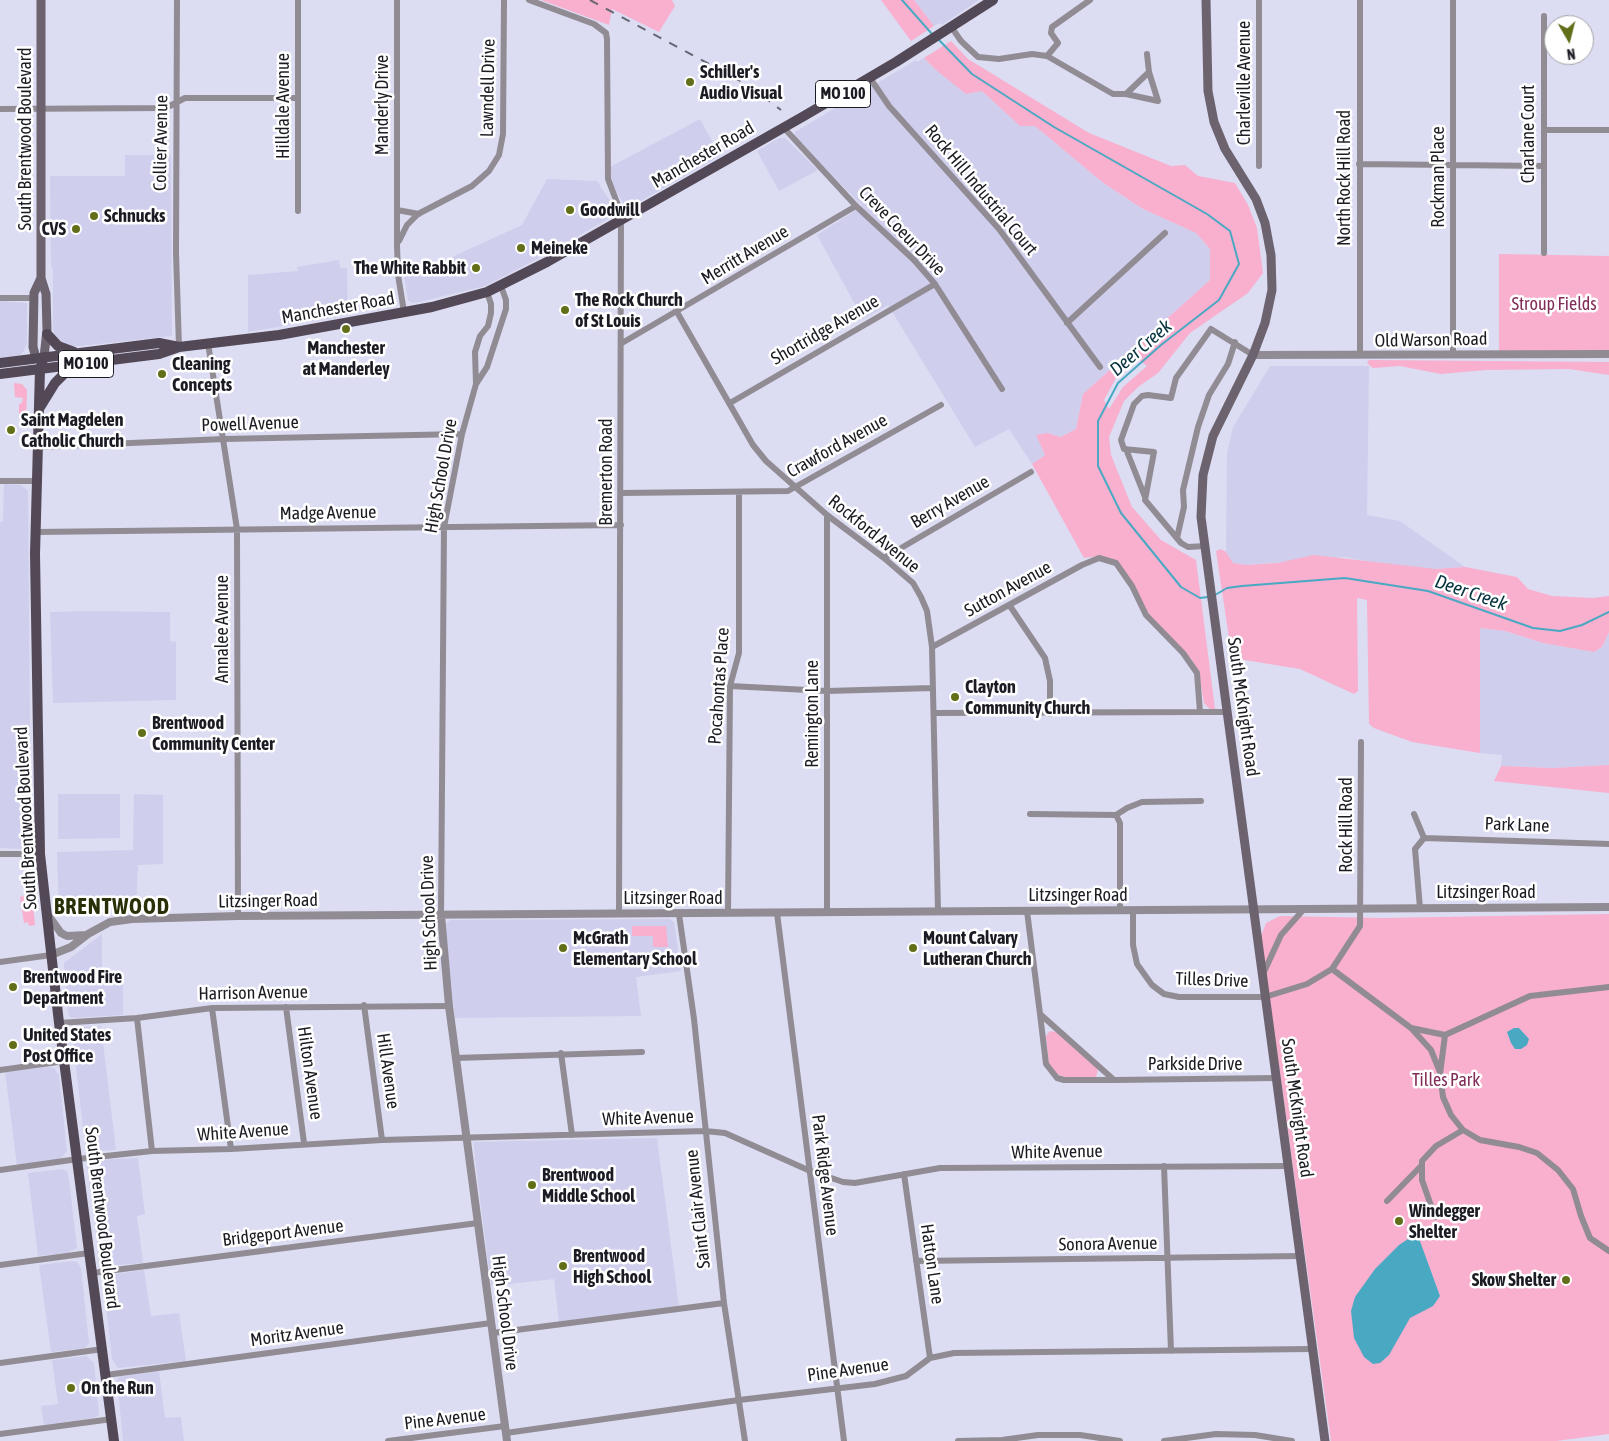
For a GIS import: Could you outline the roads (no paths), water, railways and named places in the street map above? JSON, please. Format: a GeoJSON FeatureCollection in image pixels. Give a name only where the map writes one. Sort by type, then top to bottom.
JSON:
{"type":"FeatureCollection","features":[{"type":"Feature","properties":{"kind":"main road","name":"South Brentwood Boulevard"},"geometry":{"type":"LineString","coordinates":[[41,0],[41,278],[46,294],[47,334],[40,358],[36,532],[40,854],[59,1023],[114,1441]]}},
{"type":"Feature","properties":{"kind":"main road","name":"Manchester Road"},"geometry":{"type":"LineString","coordinates":[[0,374],[159,354],[178,347],[266,337],[404,312],[458,301],[487,292],[620,221],[784,128],[949,30],[993,0]]}},
{"type":"Feature","properties":{"kind":"main road","name":"South McKnight Road"},"geometry":{"type":"LineString","coordinates":[[1206,0],[1208,91],[1214,122],[1225,149],[1256,199],[1265,223],[1271,255],[1272,290],[1265,323],[1253,355],[1213,436],[1203,475],[1201,517],[1301,1256],[1311,1349],[1325,1441]]}},
{"type":"Feature","properties":{"kind":"main road","name":"South Brentwood Boulevard"},"geometry":{"type":"LineString","coordinates":[[40,358],[33,347],[34,298],[41,278]]}},
{"type":"Feature","properties":{"kind":"main road"},"geometry":{"type":"LineString","coordinates":[[47,334],[58,346],[78,353]]}},
{"type":"Feature","properties":{"kind":"main road","name":"Manchester Road"},"geometry":{"type":"LineString","coordinates":[[0,363],[159,343],[178,347]]}},
{"type":"Feature","properties":{"kind":"main road"},"geometry":{"type":"LineString","coordinates":[[38,410],[59,378],[74,365]]}},
{"type":"Feature","properties":{"kind":"street","name":"Collier Avenue"},"geometry":{"type":"LineString","coordinates":[[177,0],[176,236],[178,347]]}},
{"type":"Feature","properties":{"kind":"street","name":"Hilldale Avenue"},"geometry":{"type":"LineString","coordinates":[[298,0],[298,212]]}},
{"type":"Feature","properties":{"kind":"street","name":"Manderly Drive"},"geometry":{"type":"LineString","coordinates":[[397,0],[397,245],[398,275],[404,312]]}},
{"type":"Feature","properties":{"kind":"street","name":"Lawndell Drive"},"geometry":{"type":"LineString","coordinates":[[397,245],[407,225],[419,214],[472,186],[489,171],[499,155],[503,134],[504,0]]}},
{"type":"Feature","properties":{"kind":"street","name":"Bremerton Road"},"geometry":{"type":"LineString","coordinates":[[529,0],[580,18],[606,33],[608,179],[621,209],[619,914]]}},
{"type":"Feature","properties":{"kind":"street"},"geometry":{"type":"LineString","coordinates":[[1047,56],[1058,43],[1051,33],[1052,27],[1090,0]]}},
{"type":"Feature","properties":{"kind":"street","name":"Charleville Avenue"},"geometry":{"type":"LineString","coordinates":[[1259,0],[1259,166]]}},
{"type":"Feature","properties":{"kind":"street","name":"North Rock Hill Road"},"geometry":{"type":"LineString","coordinates":[[1360,0],[1360,356]]}},
{"type":"Feature","properties":{"kind":"street","name":"Rockman Place"},"geometry":{"type":"LineString","coordinates":[[1453,0],[1453,354]]}},
{"type":"Feature","properties":{"kind":"street"},"geometry":{"type":"LineString","coordinates":[[949,30],[970,52],[978,57],[999,59],[1032,54],[1047,56],[1113,94],[1126,94],[1158,101],[1149,72],[1147,54]]}},
{"type":"Feature","properties":{"kind":"street","name":"Charlane Court"},"geometry":{"type":"LineString","coordinates":[[1544,65],[1544,253]]}},
{"type":"Feature","properties":{"kind":"street"},"geometry":{"type":"LineString","coordinates":[[1126,94],[1149,72]]}},
{"type":"Feature","properties":{"kind":"street","name":"Rock Hill Industrial Court"},"geometry":{"type":"LineString","coordinates":[[870,78],[889,106],[1000,229],[1100,367]]}},
{"type":"Feature","properties":{"kind":"street"},"geometry":{"type":"LineString","coordinates":[[0,109],[166,108],[185,98],[297,98]]}},
{"type":"Feature","properties":{"kind":"street","name":"Creve Coeur Drive"},"geometry":{"type":"LineString","coordinates":[[784,128],[791,138],[856,206],[914,260],[934,284],[1002,389]]}},
{"type":"Feature","properties":{"kind":"street"},"geometry":{"type":"LineString","coordinates":[[1544,130],[1609,130]]}},
{"type":"Feature","properties":{"kind":"street"},"geometry":{"type":"LineString","coordinates":[[1359,164],[1543,166]]}},
{"type":"Feature","properties":{"kind":"street","name":"Merritt Avenue"},"geometry":{"type":"LineString","coordinates":[[622,343],[678,312],[856,206]]}},
{"type":"Feature","properties":{"kind":"street"},"geometry":{"type":"LineString","coordinates":[[397,210],[419,214]]}},
{"type":"Feature","properties":{"kind":"street"},"geometry":{"type":"LineString","coordinates":[[1067,323],[1165,233]]}},
{"type":"Feature","properties":{"kind":"street","name":"Shortridge Avenue"},"geometry":{"type":"LineString","coordinates":[[730,403],[934,284]]}},
{"type":"Feature","properties":{"kind":"street","name":"High School Drive"},"geometry":{"type":"LineString","coordinates":[[476,384],[488,367],[506,309],[506,300],[501,286]]}},
{"type":"Feature","properties":{"kind":"street","name":"High School Drive"},"geometry":{"type":"LineString","coordinates":[[487,292],[492,313],[488,326],[480,336],[475,352],[476,384],[462,434],[444,527],[441,915],[449,1006],[465,1138],[506,1433]]}},
{"type":"Feature","properties":{"kind":"street"},"geometry":{"type":"LineString","coordinates":[[0,298],[34,298]]}},
{"type":"Feature","properties":{"kind":"street","name":"Rockford Avenue"},"geometry":{"type":"LineString","coordinates":[[678,312],[754,445],[766,461],[827,515],[884,558],[913,583],[921,597],[927,611],[932,647],[938,911]]}},
{"type":"Feature","properties":{"kind":"street"},"geometry":{"type":"LineString","coordinates":[[1205,546],[1188,547],[1177,538],[1145,498],[1121,440],[1134,404],[1142,396],[1170,398],[1176,378],[1211,329],[1235,342],[1253,355]]}},
{"type":"Feature","properties":{"kind":"street"},"geometry":{"type":"LineString","coordinates":[[1177,538],[1184,507],[1183,490],[1198,427],[1210,395],[1228,364],[1235,342]]}},
{"type":"Feature","properties":{"kind":"street","name":"Annalee Avenue"},"geometry":{"type":"LineString","coordinates":[[208,343],[237,529],[238,916]]}},
{"type":"Feature","properties":{"kind":"street","name":"Old Warson Road"},"geometry":{"type":"LineString","coordinates":[[1253,355],[1609,354]]}},
{"type":"Feature","properties":{"kind":"street","name":"Crawford Avenue"},"geometry":{"type":"LineString","coordinates":[[621,493],[777,492],[795,488],[941,405]]}},
{"type":"Feature","properties":{"kind":"street","name":"Powell Avenue"},"geometry":{"type":"LineString","coordinates":[[38,447],[224,439],[462,434]]}},
{"type":"Feature","properties":{"kind":"street"},"geometry":{"type":"LineString","coordinates":[[1126,449],[1154,452],[1145,498]]}},
{"type":"Feature","properties":{"kind":"street","name":"Berry Avenue"},"geometry":{"type":"LineString","coordinates":[[884,558],[1031,472]]}},
{"type":"Feature","properties":{"kind":"street"},"geometry":{"type":"LineString","coordinates":[[0,481],[37,481]]}},
{"type":"Feature","properties":{"kind":"street","name":"Pocahontas Place"},"geometry":{"type":"LineString","coordinates":[[728,913],[730,686],[739,653],[739,492]]}},
{"type":"Feature","properties":{"kind":"street","name":"Remington Lane"},"geometry":{"type":"LineString","coordinates":[[827,515],[827,912]]}},
{"type":"Feature","properties":{"kind":"street","name":"Madge Avenue"},"geometry":{"type":"LineString","coordinates":[[36,532],[621,525]]}},
{"type":"Feature","properties":{"kind":"street","name":"Sutton Avenue"},"geometry":{"type":"LineString","coordinates":[[932,647],[1082,565],[1099,558],[1116,563],[1132,586],[1146,615],[1183,653],[1197,673],[1200,712]]}},
{"type":"Feature","properties":{"kind":"street"},"geometry":{"type":"LineString","coordinates":[[1010,606],[1045,658],[1050,681],[1050,714]]}},
{"type":"Feature","properties":{"kind":"street"},"geometry":{"type":"LineString","coordinates":[[730,686],[827,691],[933,688]]}},
{"type":"Feature","properties":{"kind":"street"},"geometry":{"type":"LineString","coordinates":[[934,713],[1226,712]]}},
{"type":"Feature","properties":{"kind":"street","name":"Rock Hill Road"},"geometry":{"type":"LineString","coordinates":[[1332,969],[1360,926],[1361,742]]}},
{"type":"Feature","properties":{"kind":"street"},"geometry":{"type":"LineString","coordinates":[[1030,814],[1116,815],[1142,802],[1201,801]]}},
{"type":"Feature","properties":{"kind":"street"},"geometry":{"type":"LineString","coordinates":[[1414,814],[1424,838],[1415,849],[1420,908]]}},
{"type":"Feature","properties":{"kind":"street"},"geometry":{"type":"LineString","coordinates":[[1116,815],[1120,822],[1120,910]]}},
{"type":"Feature","properties":{"kind":"street","name":"Park Lane"},"geometry":{"type":"LineString","coordinates":[[1424,838],[1609,844]]}},
{"type":"Feature","properties":{"kind":"street"},"geometry":{"type":"LineString","coordinates":[[0,854],[40,854]]}},
{"type":"Feature","properties":{"kind":"street","name":"Litzsinger Road"},"geometry":{"type":"LineString","coordinates":[[51,955],[71,947],[99,927],[119,920],[238,916],[1609,907]]}},
{"type":"Feature","properties":{"kind":"street"},"geometry":{"type":"LineString","coordinates":[[1262,975],[1281,935],[1304,909]]}},
{"type":"Feature","properties":{"kind":"street","name":"Parkside Drive"},"geometry":{"type":"LineString","coordinates":[[1026,910],[1046,1064],[1057,1078],[1064,1080],[1276,1078]]}},
{"type":"Feature","properties":{"kind":"street","name":"Tilles Drive"},"geometry":{"type":"LineString","coordinates":[[1133,910],[1133,945],[1137,964],[1152,986],[1164,994],[1180,997],[1265,996],[1307,984],[1332,969]]}},
{"type":"Feature","properties":{"kind":"street"},"geometry":{"type":"LineString","coordinates":[[46,912],[60,932],[67,936],[88,934]]}},
{"type":"Feature","properties":{"kind":"street","name":"Park Ridge Avenue"},"geometry":{"type":"LineString","coordinates":[[777,913],[808,1170],[844,1441]]}},
{"type":"Feature","properties":{"kind":"street","name":"Saint Clair Avenue"},"geometry":{"type":"LineString","coordinates":[[679,914],[694,1019],[704,1132],[724,1303],[745,1441]]}},
{"type":"Feature","properties":{"kind":"street"},"geometry":{"type":"LineString","coordinates":[[0,962],[51,955]]}},
{"type":"Feature","properties":{"kind":"street"},"geometry":{"type":"LineString","coordinates":[[1332,969],[1411,1028],[1431,1050],[1440,1074],[1443,1097],[1451,1115],[1462,1130],[1480,1140],[1520,1147],[1537,1153],[1558,1170],[1573,1189],[1587,1233],[1596,1244],[1609,1251]]}},
{"type":"Feature","properties":{"kind":"street"},"geometry":{"type":"LineString","coordinates":[[1411,1028],[1445,1035],[1530,996],[1609,987]]}},
{"type":"Feature","properties":{"kind":"street","name":"Harrison Avenue"},"geometry":{"type":"LineString","coordinates":[[59,1023],[137,1018],[212,1008],[364,1005],[449,1006]]}},
{"type":"Feature","properties":{"kind":"street","name":"Hill Avenue"},"geometry":{"type":"LineString","coordinates":[[364,1005],[382,1140]]}},
{"type":"Feature","properties":{"kind":"street","name":"Hilton Avenue"},"geometry":{"type":"LineString","coordinates":[[286,1007],[304,1143]]}},
{"type":"Feature","properties":{"kind":"street"},"geometry":{"type":"LineString","coordinates":[[212,1008],[231,1149]]}},
{"type":"Feature","properties":{"kind":"street"},"geometry":{"type":"LineString","coordinates":[[1040,1014],[1114,1080]]}},
{"type":"Feature","properties":{"kind":"street"},"geometry":{"type":"LineString","coordinates":[[137,1018],[152,1151]]}},
{"type":"Feature","properties":{"kind":"street"},"geometry":{"type":"LineString","coordinates":[[1440,1074],[1445,1035]]}},
{"type":"Feature","properties":{"kind":"street"},"geometry":{"type":"LineString","coordinates":[[456,1058],[642,1052]]}},
{"type":"Feature","properties":{"kind":"street"},"geometry":{"type":"LineString","coordinates":[[561,1054],[572,1135]]}},
{"type":"Feature","properties":{"kind":"street"},"geometry":{"type":"LineString","coordinates":[[0,1070],[64,1061]]}},
{"type":"Feature","properties":{"kind":"street"},"geometry":{"type":"LineString","coordinates":[[1386,1202],[1421,1166],[1426,1155],[1431,1150],[1462,1130]]}},
{"type":"Feature","properties":{"kind":"street","name":"White Avenue"},"geometry":{"type":"LineString","coordinates":[[0,1170],[78,1158],[152,1151],[231,1149],[304,1143],[382,1140],[704,1132],[725,1134],[808,1170],[843,1182],[855,1184],[940,1168],[1288,1166]]}},
{"type":"Feature","properties":{"kind":"street"},"geometry":{"type":"LineString","coordinates":[[1164,1166],[1171,1351]]}},
{"type":"Feature","properties":{"kind":"street"},"geometry":{"type":"LineString","coordinates":[[1421,1166],[1422,1180],[1435,1217]]}},
{"type":"Feature","properties":{"kind":"street","name":"Hatton Lane"},"geometry":{"type":"LineString","coordinates":[[904,1174],[930,1358]]}},
{"type":"Feature","properties":{"kind":"street","name":"Bridgeport Avenue"},"geometry":{"type":"LineString","coordinates":[[92,1273],[478,1223]]}},
{"type":"Feature","properties":{"kind":"street"},"geometry":{"type":"LineString","coordinates":[[0,1265],[89,1253]]}},
{"type":"Feature","properties":{"kind":"street","name":"Sonora Avenue"},"geometry":{"type":"LineString","coordinates":[[916,1261],[1301,1256]]}},
{"type":"Feature","properties":{"kind":"street"},"geometry":{"type":"LineString","coordinates":[[492,1333],[724,1303]]}},
{"type":"Feature","properties":{"kind":"street","name":"Moritz Avenue"},"geometry":{"type":"LineString","coordinates":[[106,1375],[491,1323]]}},
{"type":"Feature","properties":{"kind":"street"},"geometry":{"type":"LineString","coordinates":[[0,1363],[103,1349]]}},
{"type":"Feature","properties":{"kind":"street","name":"Pine Avenue"},"geometry":{"type":"LineString","coordinates":[[388,1441],[506,1433],[739,1400],[875,1384],[906,1376],[930,1358],[954,1353],[1311,1349]]}},
{"type":"Feature","properties":{"kind":"street"},"geometry":{"type":"LineString","coordinates":[[0,1434],[112,1418]]}},
{"type":"Feature","properties":{"kind":"street"},"geometry":{"type":"LineString","coordinates":[[1164,1441],[1216,1434],[1254,1435],[1292,1441]]}},
{"type":"Feature","properties":{"kind":"street"},"geometry":{"type":"LineString","coordinates":[[958,1441],[1030,1439],[1080,1435],[1118,1441]]}},
{"type":"Feature","properties":{"kind":"water"},"geometry":{"type":"Polygon","coordinates":[[[1514,1028],[1519,1028],[1529,1039],[1527,1045],[1521,1049],[1515,1049],[1507,1032],[1514,1028]]]}},
{"type":"Feature","properties":{"kind":"water"},"geometry":{"type":"Polygon","coordinates":[[[1417,1233],[1440,1296],[1433,1306],[1410,1318],[1389,1355],[1380,1363],[1373,1364],[1364,1357],[1354,1338],[1351,1311],[1355,1297],[1375,1269],[1399,1245],[1417,1233]]]}},
{"type":"Feature","properties":{"kind":"waterway","name":"Deer Creek"},"geometry":{"type":"LineString","coordinates":[[902,0],[932,34]]}},
{"type":"Feature","properties":{"kind":"waterway","name":"Deer Creek"},"geometry":{"type":"LineString","coordinates":[[938,39],[972,74],[1054,127],[1207,214],[1230,231],[1239,264],[1219,300],[1161,345],[1118,383],[1098,421],[1098,466],[1121,513],[1181,587],[1200,598],[1208,597]]}},
{"type":"Feature","properties":{"kind":"waterway","name":"Deer Creek"},"geometry":{"type":"LineString","coordinates":[[1215,595],[1227,588],[1242,586],[1345,578],[1428,591],[1533,628],[1560,631],[1582,625],[1609,612]]}},
{"type":"Feature","properties":{"kind":"railway"},"geometry":{"type":"LineString","coordinates":[[590,0],[746,84],[781,110]]}},
{"type":"Feature","properties":{"kind":"place","name":"Schiller's Audio Visual"},"geometry":{"type":"Point","coordinates":[690,82]}},
{"type":"Feature","properties":{"kind":"place","name":"Goodwill"},"geometry":{"type":"Point","coordinates":[570,210]}},
{"type":"Feature","properties":{"kind":"place","name":"Schnucks"},"geometry":{"type":"Point","coordinates":[94,216]}},
{"type":"Feature","properties":{"kind":"place","name":"CVS"},"geometry":{"type":"Point","coordinates":[76,229]}},
{"type":"Feature","properties":{"kind":"place","name":"Meineke"},"geometry":{"type":"Point","coordinates":[521,248]}},
{"type":"Feature","properties":{"kind":"place","name":"The White Rabbit"},"geometry":{"type":"Point","coordinates":[476,268]}},
{"type":"Feature","properties":{"kind":"place","name":"The Rock Church of St Louis"},"geometry":{"type":"Point","coordinates":[565,310]}},
{"type":"Feature","properties":{"kind":"place","name":"Manchester at Manderley"},"geometry":{"type":"Point","coordinates":[346,329]}},
{"type":"Feature","properties":{"kind":"place","name":"Cleaning Concepts"},"geometry":{"type":"Point","coordinates":[162,374]}},
{"type":"Feature","properties":{"kind":"place","name":"Saint Magdelen Catholic Church"},"geometry":{"type":"Point","coordinates":[11,430]}},
{"type":"Feature","properties":{"kind":"place","name":"Clayton Community Church"},"geometry":{"type":"Point","coordinates":[955,697]}},
{"type":"Feature","properties":{"kind":"place","name":"Brentwood Community Center"},"geometry":{"type":"Point","coordinates":[142,733]}},
{"type":"Feature","properties":{"kind":"place","name":"McGrath Elementary School"},"geometry":{"type":"Point","coordinates":[563,948]}},
{"type":"Feature","properties":{"kind":"place","name":"Mount Calvary Lutheran Church"},"geometry":{"type":"Point","coordinates":[913,948]}},
{"type":"Feature","properties":{"kind":"place","name":"Brentwood Fire Department"},"geometry":{"type":"Point","coordinates":[13,987]}},
{"type":"Feature","properties":{"kind":"place","name":"United States Post Office"},"geometry":{"type":"Point","coordinates":[13,1045]}},
{"type":"Feature","properties":{"kind":"place","name":"Brentwood Middle School"},"geometry":{"type":"Point","coordinates":[532,1185]}},
{"type":"Feature","properties":{"kind":"place","name":"Windegger Shelter"},"geometry":{"type":"Point","coordinates":[1399,1221]}},
{"type":"Feature","properties":{"kind":"place","name":"Brentwood High School"},"geometry":{"type":"Point","coordinates":[563,1266]}},
{"type":"Feature","properties":{"kind":"place","name":"Skow Shelter"},"geometry":{"type":"Point","coordinates":[1566,1280]}},
{"type":"Feature","properties":{"kind":"place","name":"On the Run"},"geometry":{"type":"Point","coordinates":[71,1388]}},
{"type":"Feature","properties":{"kind":"district","name":"BRENTWOOD"},"geometry":{"type":"Point","coordinates":[112,907]}},
{"type":"Feature","properties":{"kind":"park label","name":"Stroup Fields"},"geometry":{"type":"Point","coordinates":[1554,304]}},
{"type":"Feature","properties":{"kind":"park label","name":"Tilles Park"},"geometry":{"type":"Point","coordinates":[1446,1080]}}]}
